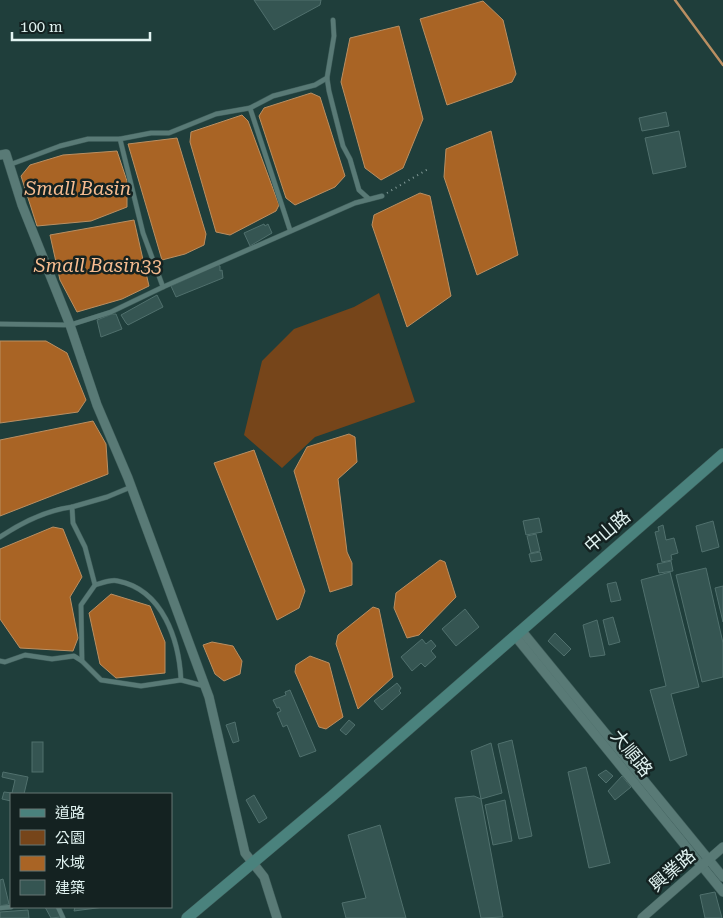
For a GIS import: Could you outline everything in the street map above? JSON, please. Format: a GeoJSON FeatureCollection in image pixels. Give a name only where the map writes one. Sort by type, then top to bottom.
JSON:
{"type":"FeatureCollection","features":[{"type":"Feature","properties":{"kind":"main road","name":"中山路"},"geometry":{"type":"LineString","coordinates":[[186,918],[331,797],[723,454]]}},
{"type":"Feature","properties":{"kind":"street"},"geometry":{"type":"LineString","coordinates":[[2,156],[9,165],[22,205],[70,326],[97,405],[132,486],[205,686],[245,853],[264,877],[277,918]]}},
{"type":"Feature","properties":{"kind":"street","name":"大順路"},"geometry":{"type":"LineString","coordinates":[[518,633],[705,862],[723,892]]}},
{"type":"Feature","properties":{"kind":"street","name":"興業路"},"geometry":{"type":"LineString","coordinates":[[642,918],[723,847]]}},
{"type":"Feature","properties":{"kind":"street","name":"大順路"},"geometry":{"type":"LineString","coordinates":[[705,862],[723,877]]}},
{"type":"Feature","properties":{"kind":"lane"},"geometry":{"type":"LineString","coordinates":[[333,20],[334,36],[327,78],[343,146],[350,160],[359,190],[369,199]]}},
{"type":"Feature","properties":{"kind":"lane"},"geometry":{"type":"LineString","coordinates":[[9,165],[60,146],[88,139],[120,139],[152,133],[169,133],[216,114],[250,108],[273,96],[308,88],[327,78]]}},
{"type":"Feature","properties":{"kind":"lane"},"geometry":{"type":"LineString","coordinates":[[250,108],[290,230]]}},
{"type":"Feature","properties":{"kind":"lane"},"geometry":{"type":"LineString","coordinates":[[120,139],[143,234],[162,287]]}},
{"type":"Feature","properties":{"kind":"lane"},"geometry":{"type":"LineString","coordinates":[[0,324],[70,326],[118,309],[212,264],[265,244],[290,230],[369,199],[382,196]]}},
{"type":"Feature","properties":{"kind":"lane"},"geometry":{"type":"LineString","coordinates":[[0,537],[14,528],[57,509],[107,497],[132,486]]}},
{"type":"Feature","properties":{"kind":"lane"},"geometry":{"type":"LineString","coordinates":[[72,506],[73,523],[85,547],[95,585]]}},
{"type":"Feature","properties":{"kind":"lane"},"geometry":{"type":"LineString","coordinates":[[82,661],[81,605],[95,585],[116,580],[139,588],[163,612],[180,658],[181,680]]}},
{"type":"Feature","properties":{"kind":"lane"},"geometry":{"type":"LineString","coordinates":[[0,661],[5,662],[25,655],[52,659],[74,656],[102,680],[140,686],[181,680],[205,686]]}},
{"type":"Feature","properties":{"kind":"path"},"geometry":{"type":"LineString","coordinates":[[382,196],[428,169]]}},
{"type":"Feature","properties":{"kind":"green space"},"geometry":{"type":"Polygon","coordinates":[[[379,293],[415,402],[315,437],[282,468],[244,435],[262,361],[294,329],[354,307],[379,293]]]}},
{"type":"Feature","properties":{"kind":"water"},"geometry":{"type":"Polygon","coordinates":[[[483,1],[503,20],[516,74],[512,82],[447,105],[420,19],[483,1]]]}},
{"type":"Feature","properties":{"kind":"water"},"geometry":{"type":"Polygon","coordinates":[[[399,26],[423,119],[403,168],[381,180],[365,168],[341,82],[350,38],[399,26]]]}},
{"type":"Feature","properties":{"kind":"water"},"geometry":{"type":"Polygon","coordinates":[[[311,93],[320,97],[345,176],[335,187],[295,205],[286,198],[259,116],[264,108],[311,93]]]}},
{"type":"Feature","properties":{"kind":"water"},"geometry":{"type":"Polygon","coordinates":[[[242,115],[248,121],[279,205],[276,211],[230,235],[216,232],[190,142],[191,132],[242,115]]]}},
{"type":"Feature","properties":{"kind":"water"},"geometry":{"type":"Polygon","coordinates":[[[491,131],[518,255],[477,275],[444,177],[446,149],[491,131]]]}},
{"type":"Feature","properties":{"kind":"water","name":"Small Basin"},"geometry":{"type":"Polygon","coordinates":[[[177,138],[206,234],[204,245],[185,254],[162,260],[128,144],[177,138]]]}},
{"type":"Feature","properties":{"kind":"water","name":"Small Basin"},"geometry":{"type":"Polygon","coordinates":[[[117,151],[127,181],[127,207],[91,221],[37,226],[21,176],[30,165],[63,155],[117,151]]]}},
{"type":"Feature","properties":{"kind":"water"},"geometry":{"type":"Polygon","coordinates":[[[420,193],[430,196],[451,296],[407,327],[372,225],[374,215],[420,193]]]}},
{"type":"Feature","properties":{"kind":"water","name":"Small Basin33"},"geometry":{"type":"Polygon","coordinates":[[[134,220],[149,286],[122,299],[77,312],[60,280],[50,235],[134,220]]]}},
{"type":"Feature","properties":{"kind":"water"},"geometry":{"type":"Polygon","coordinates":[[[0,341],[46,341],[67,353],[86,400],[78,412],[0,423],[0,341]]]}},
{"type":"Feature","properties":{"kind":"water"},"geometry":{"type":"Polygon","coordinates":[[[93,421],[106,444],[108,474],[0,516],[0,440],[93,421]]]}},
{"type":"Feature","properties":{"kind":"water"},"geometry":{"type":"Polygon","coordinates":[[[349,434],[355,437],[357,462],[338,479],[347,552],[352,563],[352,585],[330,592],[294,471],[307,447],[349,434]]]}},
{"type":"Feature","properties":{"kind":"water"},"geometry":{"type":"Polygon","coordinates":[[[254,450],[305,591],[299,608],[277,620],[214,463],[254,450]]]}},
{"type":"Feature","properties":{"kind":"water"},"geometry":{"type":"Polygon","coordinates":[[[53,527],[63,529],[82,577],[70,597],[78,638],[73,651],[20,648],[0,619],[0,549],[53,527]]]}},
{"type":"Feature","properties":{"kind":"water"},"geometry":{"type":"Polygon","coordinates":[[[440,560],[445,562],[456,597],[419,635],[407,638],[394,608],[396,593],[440,560]]]}},
{"type":"Feature","properties":{"kind":"water"},"geometry":{"type":"Polygon","coordinates":[[[111,594],[150,606],[165,642],[165,673],[116,678],[100,664],[89,613],[111,594]]]}},
{"type":"Feature","properties":{"kind":"water"},"geometry":{"type":"Polygon","coordinates":[[[373,607],[379,609],[393,677],[358,709],[336,644],[338,635],[373,607]]]}},
{"type":"Feature","properties":{"kind":"water"},"geometry":{"type":"Polygon","coordinates":[[[212,642],[233,646],[242,661],[240,674],[224,681],[215,674],[203,645],[212,642]]]}},
{"type":"Feature","properties":{"kind":"water"},"geometry":{"type":"Polygon","coordinates":[[[310,656],[329,663],[343,717],[326,729],[319,727],[295,672],[296,665],[310,656]]]}},
{"type":"Feature","properties":{"kind":"building"},"geometry":{"type":"Polygon","coordinates":[[[254,0],[321,0],[320,5],[274,30],[254,0]]]}},
{"type":"Feature","properties":{"kind":"building"},"geometry":{"type":"Polygon","coordinates":[[[666,112],[669,126],[642,131],[639,118],[666,112]]]}},
{"type":"Feature","properties":{"kind":"building"},"geometry":{"type":"Polygon","coordinates":[[[679,131],[686,167],[653,174],[645,138],[679,131]]]}},
{"type":"Feature","properties":{"kind":"building"},"geometry":{"type":"Polygon","coordinates":[[[264,224],[265,226],[268,224],[272,233],[250,246],[244,233],[264,224]]]}},
{"type":"Feature","properties":{"kind":"building"},"geometry":{"type":"Polygon","coordinates":[[[217,265],[220,266],[220,271],[222,270],[223,278],[176,297],[171,286],[217,265]]]}},
{"type":"Feature","properties":{"kind":"building"},"geometry":{"type":"Polygon","coordinates":[[[157,295],[163,307],[128,325],[126,323],[121,315],[157,295]]]}},
{"type":"Feature","properties":{"kind":"building"},"geometry":{"type":"Polygon","coordinates":[[[116,314],[122,329],[101,337],[97,320],[116,314]]]}},
{"type":"Feature","properties":{"kind":"building"},"geometry":{"type":"Polygon","coordinates":[[[539,518],[542,532],[526,535],[523,521],[539,518]]]}},
{"type":"Feature","properties":{"kind":"building"},"geometry":{"type":"Polygon","coordinates":[[[713,521],[719,547],[702,552],[696,526],[713,521]]]}},
{"type":"Feature","properties":{"kind":"building"},"geometry":{"type":"Polygon","coordinates":[[[663,525],[666,540],[674,538],[678,553],[671,555],[672,560],[662,562],[655,532],[659,531],[658,527],[663,525]]]}},
{"type":"Feature","properties":{"kind":"building"},"geometry":{"type":"Polygon","coordinates":[[[536,534],[540,551],[531,553],[527,536],[536,534]]]}},
{"type":"Feature","properties":{"kind":"building"},"geometry":{"type":"Polygon","coordinates":[[[540,552],[542,560],[531,562],[529,554],[540,552]]]}},
{"type":"Feature","properties":{"kind":"building"},"geometry":{"type":"Polygon","coordinates":[[[671,561],[673,571],[659,573],[657,564],[671,561]]]}},
{"type":"Feature","properties":{"kind":"building"},"geometry":{"type":"Polygon","coordinates":[[[706,568],[723,643],[723,677],[702,682],[676,575],[706,568]]]}},
{"type":"Feature","properties":{"kind":"building"},"geometry":{"type":"Polygon","coordinates":[[[670,572],[699,687],[671,694],[687,755],[670,761],[650,690],[666,686],[641,580],[670,572]]]}},
{"type":"Feature","properties":{"kind":"building"},"geometry":{"type":"Polygon","coordinates":[[[616,582],[621,600],[611,602],[607,584],[616,582]]]}},
{"type":"Feature","properties":{"kind":"building"},"geometry":{"type":"Polygon","coordinates":[[[723,586],[723,622],[715,588],[723,586]]]}},
{"type":"Feature","properties":{"kind":"building"},"geometry":{"type":"Polygon","coordinates":[[[465,609],[479,627],[456,646],[442,629],[465,609]]]}},
{"type":"Feature","properties":{"kind":"building"},"geometry":{"type":"Polygon","coordinates":[[[613,617],[620,642],[609,645],[603,620],[613,617]]]}},
{"type":"Feature","properties":{"kind":"building"},"geometry":{"type":"Polygon","coordinates":[[[597,620],[605,655],[590,657],[583,625],[597,620]]]}},
{"type":"Feature","properties":{"kind":"building"},"geometry":{"type":"Polygon","coordinates":[[[555,633],[571,649],[564,656],[548,641],[555,633]]]}},
{"type":"Feature","properties":{"kind":"building"},"geometry":{"type":"Polygon","coordinates":[[[422,639],[426,644],[431,640],[436,646],[431,651],[436,657],[425,667],[421,663],[412,671],[401,657],[422,639]]]}},
{"type":"Feature","properties":{"kind":"building"},"geometry":{"type":"Polygon","coordinates":[[[397,683],[401,688],[399,691],[401,693],[382,710],[374,701],[397,683]]]}},
{"type":"Feature","properties":{"kind":"building"},"geometry":{"type":"Polygon","coordinates":[[[290,690],[316,751],[300,757],[287,725],[283,727],[277,713],[281,711],[273,700],[286,695],[285,692],[290,690]]]}},
{"type":"Feature","properties":{"kind":"building"},"geometry":{"type":"Polygon","coordinates":[[[349,720],[355,725],[346,735],[340,730],[349,720]]]}},
{"type":"Feature","properties":{"kind":"building"},"geometry":{"type":"Polygon","coordinates":[[[235,722],[239,741],[233,743],[226,725],[235,722]]]}},
{"type":"Feature","properties":{"kind":"building"},"geometry":{"type":"Polygon","coordinates":[[[512,740],[532,836],[519,839],[498,744],[512,740]]]}},
{"type":"Feature","properties":{"kind":"building"},"geometry":{"type":"Polygon","coordinates":[[[32,742],[43,742],[43,772],[32,772],[32,742]]]}},
{"type":"Feature","properties":{"kind":"building"},"geometry":{"type":"Polygon","coordinates":[[[491,743],[502,793],[481,799],[471,751],[491,743]]]}},
{"type":"Feature","properties":{"kind":"building"},"geometry":{"type":"Polygon","coordinates":[[[586,767],[610,863],[589,868],[568,772],[586,767]]]}},
{"type":"Feature","properties":{"kind":"building"},"geometry":{"type":"Polygon","coordinates":[[[606,770],[613,776],[606,783],[598,775],[606,770]]]}},
{"type":"Feature","properties":{"kind":"building"},"geometry":{"type":"Polygon","coordinates":[[[3,772],[28,777],[24,793],[12,793],[15,780],[2,777],[3,772]]]}},
{"type":"Feature","properties":{"kind":"building"},"geometry":{"type":"Polygon","coordinates":[[[622,776],[631,787],[615,800],[608,791],[622,776]]]}},
{"type":"Feature","properties":{"kind":"building"},"geometry":{"type":"Polygon","coordinates":[[[4,792],[12,793],[10,793],[10,801],[2,799],[4,792]]]}},
{"type":"Feature","properties":{"kind":"building"},"geometry":{"type":"Polygon","coordinates":[[[254,795],[267,818],[259,823],[246,800],[254,795]]]}},
{"type":"Feature","properties":{"kind":"building"},"geometry":{"type":"Polygon","coordinates":[[[474,796],[481,799],[503,917],[481,918],[455,798],[474,796]]]}},
{"type":"Feature","properties":{"kind":"building"},"geometry":{"type":"Polygon","coordinates":[[[505,800],[512,841],[493,845],[485,805],[505,800]]]}},
{"type":"Feature","properties":{"kind":"building"},"geometry":{"type":"Polygon","coordinates":[[[380,825],[406,918],[346,918],[342,903],[366,898],[348,835],[380,825]]]}},
{"type":"Feature","properties":{"kind":"building"},"geometry":{"type":"Polygon","coordinates":[[[3,879],[9,904],[0,906],[0,880],[3,879]]]}},
{"type":"Feature","properties":{"kind":"building"},"geometry":{"type":"Polygon","coordinates":[[[715,892],[722,918],[705,918],[700,895],[715,892]]]}},
{"type":"Feature","properties":{"kind":"building"},"geometry":{"type":"Polygon","coordinates":[[[46,908],[57,908],[61,917],[51,918],[46,908]]]}},
{"type":"Feature","properties":{"kind":"building"},"geometry":{"type":"Polygon","coordinates":[[[75,908],[96,908],[74,911],[75,908]]]}},
{"type":"Feature","properties":{"kind":"building"},"geometry":{"type":"Polygon","coordinates":[[[28,910],[29,918],[0,918],[0,912],[28,910]]]}},
{"type":"Feature","properties":{"kind":"waterway"},"geometry":{"type":"LineString","coordinates":[[675,0],[723,65]]}}]}
